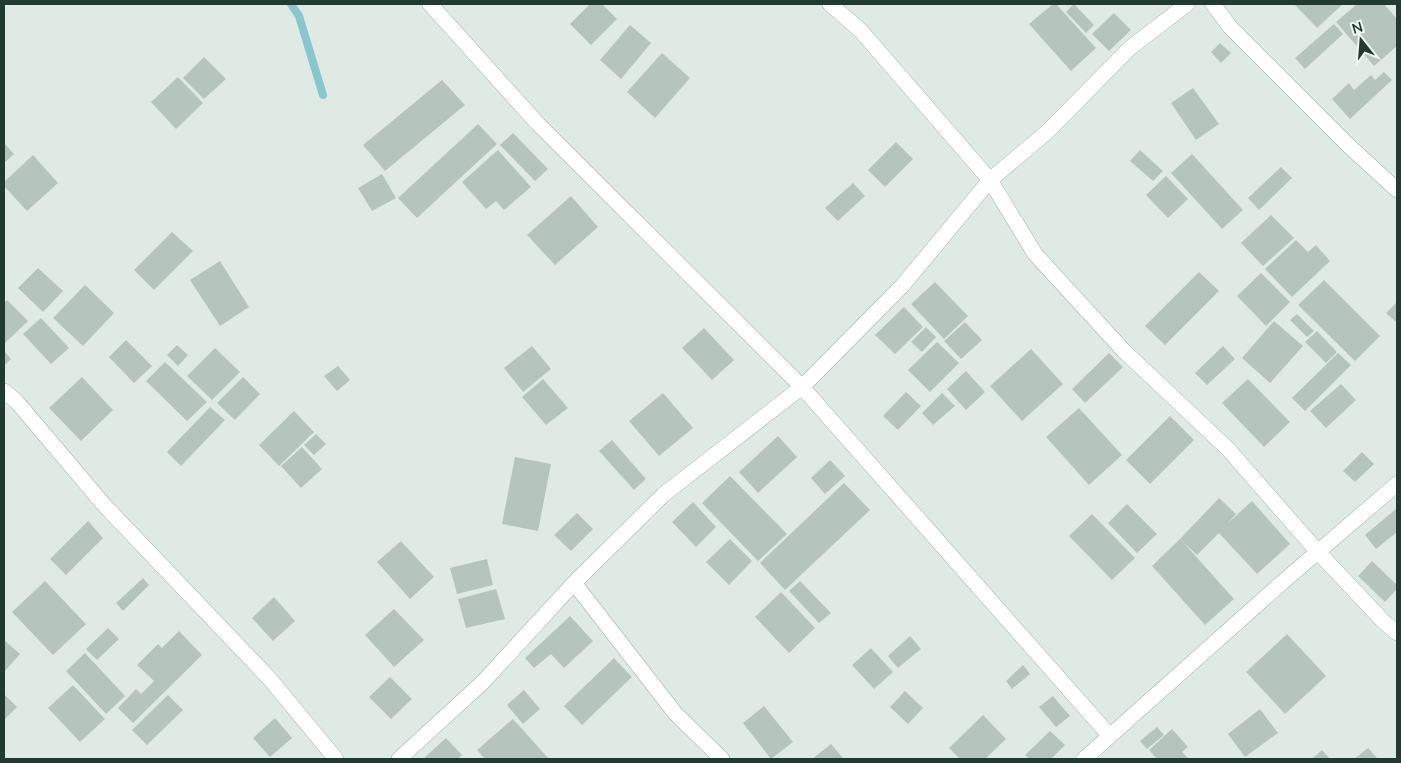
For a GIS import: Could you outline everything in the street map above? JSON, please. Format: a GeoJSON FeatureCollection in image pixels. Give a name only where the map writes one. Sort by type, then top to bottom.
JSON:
{"type":"FeatureCollection","features":[{"type":"Feature","properties":{"kind":"street"},"geometry":{"type":"LineString","coordinates":[[430,4],[538,124],[802,387],[1110,736]]}},
{"type":"Feature","properties":{"kind":"street"},"geometry":{"type":"LineString","coordinates":[[830,4],[861,31],[990,180],[1035,254],[1124,351],[1228,449],[1318,552],[1384,622],[1397,633]]}},
{"type":"Feature","properties":{"kind":"street"},"geometry":{"type":"LineString","coordinates":[[399,759],[483,682],[574,583],[663,495],[802,387],[902,286],[990,180],[1047,132],[1130,48],[1187,4]]}},
{"type":"Feature","properties":{"kind":"street"},"geometry":{"type":"LineString","coordinates":[[1213,4],[1230,27],[1349,146],[1397,190]]}},
{"type":"Feature","properties":{"kind":"street"},"geometry":{"type":"LineString","coordinates":[[4,391],[17,402],[105,506],[269,678],[336,759]]}},
{"type":"Feature","properties":{"kind":"street"},"geometry":{"type":"LineString","coordinates":[[1084,759],[1397,484]]}},
{"type":"Feature","properties":{"kind":"street"},"geometry":{"type":"LineString","coordinates":[[574,583],[675,713],[722,759]]}},
{"type":"Feature","properties":{"kind":"building"},"geometry":{"type":"Polygon","coordinates":[[[590,4],[602,4],[617,19],[591,45],[570,24],[590,4]]]}},
{"type":"Feature","properties":{"kind":"building"},"geometry":{"type":"Polygon","coordinates":[[[1053,4],[1056,4],[1096,48],[1071,71],[1029,24],[1053,4]]]}},
{"type":"Feature","properties":{"kind":"building"},"geometry":{"type":"Polygon","coordinates":[[[1074,4],[1094,25],[1086,33],[1066,12],[1074,4]]]}},
{"type":"Feature","properties":{"kind":"building"},"geometry":{"type":"Polygon","coordinates":[[[1294,4],[1343,4],[1317,28],[1294,4]]]}},
{"type":"Feature","properties":{"kind":"building"},"geometry":{"type":"Polygon","coordinates":[[[1357,4],[1384,4],[1397,19],[1397,46],[1374,66],[1336,22],[1357,4]]]}},
{"type":"Feature","properties":{"kind":"building"},"geometry":{"type":"Polygon","coordinates":[[[1114,13],[1131,30],[1109,51],[1092,34],[1114,13]]]}},
{"type":"Feature","properties":{"kind":"building"},"geometry":{"type":"Polygon","coordinates":[[[1334,24],[1343,34],[1305,69],[1295,58],[1334,24]]]}},
{"type":"Feature","properties":{"kind":"building"},"geometry":{"type":"Polygon","coordinates":[[[630,25],[651,43],[621,79],[600,60],[630,25]]]}},
{"type":"Feature","properties":{"kind":"building"},"geometry":{"type":"Polygon","coordinates":[[[1220,43],[1231,53],[1221,63],[1211,52],[1220,43]]]}},
{"type":"Feature","properties":{"kind":"building"},"geometry":{"type":"Polygon","coordinates":[[[662,53],[690,78],[655,118],[627,92],[662,53]]]}},
{"type":"Feature","properties":{"kind":"building"},"geometry":{"type":"Polygon","coordinates":[[[204,57],[226,79],[204,99],[183,78],[204,57]]]}},
{"type":"Feature","properties":{"kind":"building"},"geometry":{"type":"Polygon","coordinates":[[[1384,72],[1392,80],[1350,119],[1332,99],[1349,83],[1354,90],[1371,75],[1375,80],[1384,72]]]}},
{"type":"Feature","properties":{"kind":"building"},"geometry":{"type":"Polygon","coordinates":[[[178,77],[203,103],[176,129],[151,102],[178,77]]]}},
{"type":"Feature","properties":{"kind":"building"},"geometry":{"type":"Polygon","coordinates":[[[442,80],[465,105],[385,171],[363,145],[442,80]]]}},
{"type":"Feature","properties":{"kind":"building"},"geometry":{"type":"Polygon","coordinates":[[[1193,88],[1219,124],[1196,140],[1171,103],[1193,88]]]}},
{"type":"Feature","properties":{"kind":"building"},"geometry":{"type":"Polygon","coordinates":[[[478,124],[497,144],[417,218],[398,198],[478,124]]]}},
{"type":"Feature","properties":{"kind":"building"},"geometry":{"type":"Polygon","coordinates":[[[513,133],[548,169],[535,181],[500,145],[513,133]]]}},
{"type":"Feature","properties":{"kind":"building"},"geometry":{"type":"Polygon","coordinates":[[[896,142],[913,159],[885,187],[868,170],[896,142]]]}},
{"type":"Feature","properties":{"kind":"building"},"geometry":{"type":"Polygon","coordinates":[[[4,143],[14,154],[4,163],[4,143]]]}},
{"type":"Feature","properties":{"kind":"building"},"geometry":{"type":"Polygon","coordinates":[[[498,150],[531,187],[504,210],[496,201],[486,209],[462,182],[498,150]]]}},
{"type":"Feature","properties":{"kind":"building"},"geometry":{"type":"Polygon","coordinates":[[[1140,150],[1163,171],[1153,181],[1130,161],[1140,150]]]}},
{"type":"Feature","properties":{"kind":"building"},"geometry":{"type":"Polygon","coordinates":[[[1192,154],[1243,210],[1222,229],[1171,173],[1192,154]]]}},
{"type":"Feature","properties":{"kind":"building"},"geometry":{"type":"Polygon","coordinates":[[[33,155],[58,183],[27,211],[4,186],[4,182],[33,155]]]}},
{"type":"Feature","properties":{"kind":"building"},"geometry":{"type":"Polygon","coordinates":[[[1281,167],[1292,178],[1259,210],[1248,198],[1281,167]]]}},
{"type":"Feature","properties":{"kind":"building"},"geometry":{"type":"Polygon","coordinates":[[[382,174],[396,198],[372,211],[358,188],[382,174]]]}},
{"type":"Feature","properties":{"kind":"building"},"geometry":{"type":"Polygon","coordinates":[[[1166,176],[1188,199],[1168,218],[1146,195],[1166,176]]]}},
{"type":"Feature","properties":{"kind":"building"},"geometry":{"type":"Polygon","coordinates":[[[853,183],[865,196],[838,221],[825,208],[853,183]]]}},
{"type":"Feature","properties":{"kind":"building"},"geometry":{"type":"Polygon","coordinates":[[[571,196],[598,227],[555,265],[527,235],[571,196]]]}},
{"type":"Feature","properties":{"kind":"building"},"geometry":{"type":"Polygon","coordinates":[[[1271,215],[1294,238],[1263,266],[1241,243],[1271,215]]]}},
{"type":"Feature","properties":{"kind":"building"},"geometry":{"type":"Polygon","coordinates":[[[172,232],[193,251],[154,290],[134,270],[172,232]]]}},
{"type":"Feature","properties":{"kind":"building"},"geometry":{"type":"Polygon","coordinates":[[[1296,240],[1308,252],[1316,245],[1330,261],[1292,297],[1265,269],[1296,240]]]}},
{"type":"Feature","properties":{"kind":"building"},"geometry":{"type":"Polygon","coordinates":[[[220,261],[249,307],[220,326],[190,280],[220,261]]]}},
{"type":"Feature","properties":{"kind":"building"},"geometry":{"type":"Polygon","coordinates":[[[38,268],[63,291],[43,312],[18,288],[38,268]]]}},
{"type":"Feature","properties":{"kind":"building"},"geometry":{"type":"Polygon","coordinates":[[[1199,272],[1219,291],[1165,345],[1145,326],[1199,272]]]}},
{"type":"Feature","properties":{"kind":"building"},"geometry":{"type":"Polygon","coordinates":[[[1261,273],[1290,302],[1266,326],[1237,296],[1261,273]]]}},
{"type":"Feature","properties":{"kind":"building"},"geometry":{"type":"Polygon","coordinates":[[[1324,280],[1380,336],[1355,361],[1298,305],[1324,280]]]}},
{"type":"Feature","properties":{"kind":"building"},"geometry":{"type":"Polygon","coordinates":[[[935,282],[968,316],[944,339],[911,304],[935,282]]]}},
{"type":"Feature","properties":{"kind":"building"},"geometry":{"type":"Polygon","coordinates":[[[85,285],[114,313],[83,346],[53,318],[85,285]]]}},
{"type":"Feature","properties":{"kind":"building"},"geometry":{"type":"Polygon","coordinates":[[[7,300],[28,321],[4,344],[4,303],[7,300]]]}},
{"type":"Feature","properties":{"kind":"building"},"geometry":{"type":"Polygon","coordinates":[[[1397,304],[1396,322],[1386,313],[1397,304]]]}},
{"type":"Feature","properties":{"kind":"building"},"geometry":{"type":"Polygon","coordinates":[[[904,307],[923,327],[895,354],[875,335],[904,307]]]}},
{"type":"Feature","properties":{"kind":"building"},"geometry":{"type":"Polygon","coordinates":[[[1297,314],[1314,331],[1307,337],[1290,320],[1297,314]]]}},
{"type":"Feature","properties":{"kind":"building"},"geometry":{"type":"Polygon","coordinates":[[[41,318],[69,348],[51,364],[23,334],[41,318]]]}},
{"type":"Feature","properties":{"kind":"building"},"geometry":{"type":"Polygon","coordinates":[[[1274,321],[1303,346],[1270,383],[1242,358],[1274,321]]]}},
{"type":"Feature","properties":{"kind":"building"},"geometry":{"type":"Polygon","coordinates":[[[965,322],[982,340],[961,359],[944,341],[965,322]]]}},
{"type":"Feature","properties":{"kind":"building"},"geometry":{"type":"Polygon","coordinates":[[[926,327],[936,337],[922,352],[911,342],[926,327]]]}},
{"type":"Feature","properties":{"kind":"building"},"geometry":{"type":"Polygon","coordinates":[[[704,328],[734,360],[712,380],[682,348],[704,328]]]}},
{"type":"Feature","properties":{"kind":"building"},"geometry":{"type":"Polygon","coordinates":[[[1317,331],[1337,352],[1326,363],[1305,342],[1317,331]]]}},
{"type":"Feature","properties":{"kind":"building"},"geometry":{"type":"Polygon","coordinates":[[[126,340],[152,366],[134,383],[109,357],[126,340]]]}},
{"type":"Feature","properties":{"kind":"building"},"geometry":{"type":"Polygon","coordinates":[[[937,342],[959,363],[930,392],[908,370],[937,342]]]}},
{"type":"Feature","properties":{"kind":"building"},"geometry":{"type":"Polygon","coordinates":[[[177,345],[188,355],[178,366],[167,355],[177,345]]]}},
{"type":"Feature","properties":{"kind":"building"},"geometry":{"type":"Polygon","coordinates":[[[532,346],[551,369],[523,392],[504,368],[532,346]]]}},
{"type":"Feature","properties":{"kind":"building"},"geometry":{"type":"Polygon","coordinates":[[[1223,346],[1235,359],[1207,385],[1195,373],[1223,346]]]}},
{"type":"Feature","properties":{"kind":"building"},"geometry":{"type":"Polygon","coordinates":[[[215,348],[240,372],[212,400],[187,376],[215,348]]]}},
{"type":"Feature","properties":{"kind":"building"},"geometry":{"type":"Polygon","coordinates":[[[1031,349],[1063,384],[1022,421],[990,386],[1031,349]]]}},
{"type":"Feature","properties":{"kind":"building"},"geometry":{"type":"Polygon","coordinates":[[[4,351],[11,359],[4,366],[4,351]]]}},
{"type":"Feature","properties":{"kind":"building"},"geometry":{"type":"Polygon","coordinates":[[[1109,353],[1123,367],[1085,403],[1072,389],[1109,353]]]}},
{"type":"Feature","properties":{"kind":"building"},"geometry":{"type":"Polygon","coordinates":[[[1338,353],[1351,365],[1305,411],[1292,398],[1338,353]]]}},
{"type":"Feature","properties":{"kind":"building"},"geometry":{"type":"Polygon","coordinates":[[[165,362],[207,402],[187,421],[146,381],[165,362]]]}},
{"type":"Feature","properties":{"kind":"building"},"geometry":{"type":"Polygon","coordinates":[[[338,366],[350,380],[337,391],[324,376],[338,366]]]}},
{"type":"Feature","properties":{"kind":"building"},"geometry":{"type":"Polygon","coordinates":[[[966,371],[985,392],[966,410],[947,389],[966,371]]]}},
{"type":"Feature","properties":{"kind":"building"},"geometry":{"type":"Polygon","coordinates":[[[82,377],[113,410],[81,441],[49,408],[82,377]]]}},
{"type":"Feature","properties":{"kind":"building"},"geometry":{"type":"Polygon","coordinates":[[[243,377],[260,394],[235,420],[217,403],[243,377]]]}},
{"type":"Feature","properties":{"kind":"building"},"geometry":{"type":"Polygon","coordinates":[[[543,379],[568,408],[546,425],[522,397],[543,379]]]}},
{"type":"Feature","properties":{"kind":"building"},"geometry":{"type":"Polygon","coordinates":[[[1248,379],[1290,422],[1264,447],[1222,403],[1248,379]]]}},
{"type":"Feature","properties":{"kind":"building"},"geometry":{"type":"Polygon","coordinates":[[[1341,384],[1356,400],[1326,428],[1310,411],[1341,384]]]}},
{"type":"Feature","properties":{"kind":"building"},"geometry":{"type":"Polygon","coordinates":[[[906,392],[921,406],[898,430],[883,416],[906,392]]]}},
{"type":"Feature","properties":{"kind":"building"},"geometry":{"type":"Polygon","coordinates":[[[663,393],[693,428],[659,456],[629,421],[663,393]]]}},
{"type":"Feature","properties":{"kind":"building"},"geometry":{"type":"Polygon","coordinates":[[[942,393],[955,406],[933,425],[922,413],[942,393]]]}},
{"type":"Feature","properties":{"kind":"building"},"geometry":{"type":"Polygon","coordinates":[[[210,407],[225,420],[181,466],[167,452],[210,407]]]}},
{"type":"Feature","properties":{"kind":"building"},"geometry":{"type":"Polygon","coordinates":[[[1079,408],[1122,455],[1089,485],[1046,437],[1079,408]]]}},
{"type":"Feature","properties":{"kind":"building"},"geometry":{"type":"Polygon","coordinates":[[[294,411],[314,432],[279,466],[259,445],[294,411]]]}},
{"type":"Feature","properties":{"kind":"building"},"geometry":{"type":"Polygon","coordinates":[[[1170,416],[1194,440],[1150,484],[1126,460],[1170,416]]]}},
{"type":"Feature","properties":{"kind":"building"},"geometry":{"type":"Polygon","coordinates":[[[316,434],[326,444],[314,455],[304,445],[316,434]]]}},
{"type":"Feature","properties":{"kind":"building"},"geometry":{"type":"Polygon","coordinates":[[[778,436],[797,457],[758,493],[739,472],[778,436]]]}},
{"type":"Feature","properties":{"kind":"building"},"geometry":{"type":"Polygon","coordinates":[[[612,440],[646,479],[634,490],[599,451],[612,440]]]}},
{"type":"Feature","properties":{"kind":"building"},"geometry":{"type":"Polygon","coordinates":[[[302,447],[322,469],[301,488],[281,466],[302,447]]]}},
{"type":"Feature","properties":{"kind":"building"},"geometry":{"type":"Polygon","coordinates":[[[1362,452],[1374,464],[1355,482],[1343,471],[1362,452]]]}},
{"type":"Feature","properties":{"kind":"building"},"geometry":{"type":"Polygon","coordinates":[[[515,457],[551,464],[538,531],[502,524],[515,457]]]}},
{"type":"Feature","properties":{"kind":"building"},"geometry":{"type":"Polygon","coordinates":[[[830,460],[845,476],[825,494],[811,478],[830,460]]]}},
{"type":"Feature","properties":{"kind":"building"},"geometry":{"type":"Polygon","coordinates":[[[730,476],[787,534],[758,561],[702,503],[730,476]]]}},
{"type":"Feature","properties":{"kind":"building"},"geometry":{"type":"Polygon","coordinates":[[[844,483],[870,510],[785,590],[760,563],[844,483]]]}},
{"type":"Feature","properties":{"kind":"building"},"geometry":{"type":"Polygon","coordinates":[[[1219,498],[1236,514],[1227,524],[1252,501],[1290,544],[1257,574],[1219,533],[1197,555],[1183,542],[1234,599],[1205,625],[1152,566],[1219,498]]]}},
{"type":"Feature","properties":{"kind":"building"},"geometry":{"type":"Polygon","coordinates":[[[693,502],[716,527],[696,547],[672,522],[693,502]]]}},
{"type":"Feature","properties":{"kind":"building"},"geometry":{"type":"Polygon","coordinates":[[[1127,504],[1157,534],[1137,553],[1108,523],[1127,504]]]}},
{"type":"Feature","properties":{"kind":"building"},"geometry":{"type":"Polygon","coordinates":[[[1397,508],[1397,532],[1376,549],[1365,535],[1397,508]]]}},
{"type":"Feature","properties":{"kind":"building"},"geometry":{"type":"Polygon","coordinates":[[[577,513],[593,529],[571,551],[554,535],[577,513]]]}},
{"type":"Feature","properties":{"kind":"building"},"geometry":{"type":"Polygon","coordinates":[[[1092,514],[1135,558],[1112,580],[1069,536],[1092,514]]]}},
{"type":"Feature","properties":{"kind":"building"},"geometry":{"type":"Polygon","coordinates":[[[88,521],[103,538],[66,575],[50,559],[88,521]]]}},
{"type":"Feature","properties":{"kind":"building"},"geometry":{"type":"Polygon","coordinates":[[[730,539],[752,561],[729,585],[706,562],[730,539]]]}},
{"type":"Feature","properties":{"kind":"building"},"geometry":{"type":"Polygon","coordinates":[[[401,541],[434,577],[410,599],[377,562],[401,541]]]}},
{"type":"Feature","properties":{"kind":"building"},"geometry":{"type":"Polygon","coordinates":[[[487,559],[493,585],[457,594],[450,568],[487,559]]]}},
{"type":"Feature","properties":{"kind":"building"},"geometry":{"type":"Polygon","coordinates":[[[1372,561],[1397,585],[1397,589],[1385,602],[1358,576],[1372,561]]]}},
{"type":"Feature","properties":{"kind":"building"},"geometry":{"type":"Polygon","coordinates":[[[143,578],[149,585],[123,611],[116,603],[143,578]]]}},
{"type":"Feature","properties":{"kind":"building"},"geometry":{"type":"Polygon","coordinates":[[[45,581],[86,624],[53,655],[12,612],[45,581]]]}},
{"type":"Feature","properties":{"kind":"building"},"geometry":{"type":"Polygon","coordinates":[[[800,581],[831,613],[819,623],[789,591],[800,581]]]}},
{"type":"Feature","properties":{"kind":"building"},"geometry":{"type":"Polygon","coordinates":[[[496,589],[505,619],[466,628],[458,599],[496,589]]]}},
{"type":"Feature","properties":{"kind":"building"},"geometry":{"type":"Polygon","coordinates":[[[781,592],[815,628],[789,653],[755,617],[781,592]]]}},
{"type":"Feature","properties":{"kind":"building"},"geometry":{"type":"Polygon","coordinates":[[[274,597],[295,621],[273,641],[252,618],[274,597]]]}},
{"type":"Feature","properties":{"kind":"building"},"geometry":{"type":"Polygon","coordinates":[[[394,609],[424,640],[394,667],[365,635],[394,609]]]}},
{"type":"Feature","properties":{"kind":"building"},"geometry":{"type":"Polygon","coordinates":[[[570,616],[593,641],[564,668],[551,654],[534,668],[525,658],[570,616]]]}},
{"type":"Feature","properties":{"kind":"building"},"geometry":{"type":"Polygon","coordinates":[[[108,628],[119,639],[97,660],[86,649],[108,628]]]}},
{"type":"Feature","properties":{"kind":"building"},"geometry":{"type":"Polygon","coordinates":[[[179,631],[202,655],[133,723],[118,708],[136,689],[141,694],[154,681],[137,665],[158,644],[162,648],[179,631]]]}},
{"type":"Feature","properties":{"kind":"building"},"geometry":{"type":"Polygon","coordinates":[[[1287,634],[1326,676],[1285,714],[1246,672],[1287,634]]]}},
{"type":"Feature","properties":{"kind":"building"},"geometry":{"type":"Polygon","coordinates":[[[910,636],[921,649],[898,668],[888,656],[910,636]]]}},
{"type":"Feature","properties":{"kind":"building"},"geometry":{"type":"Polygon","coordinates":[[[4,640],[20,654],[4,672],[4,640]]]}},
{"type":"Feature","properties":{"kind":"building"},"geometry":{"type":"Polygon","coordinates":[[[871,648],[893,672],[874,689],[852,665],[871,648]]]}},
{"type":"Feature","properties":{"kind":"building"},"geometry":{"type":"Polygon","coordinates":[[[85,653],[125,696],[106,714],[66,671],[85,653]]]}},
{"type":"Feature","properties":{"kind":"building"},"geometry":{"type":"Polygon","coordinates":[[[614,658],[632,677],[582,725],[564,706],[614,658]]]}},
{"type":"Feature","properties":{"kind":"building"},"geometry":{"type":"Polygon","coordinates":[[[1023,665],[1030,674],[1012,689],[1006,681],[1023,665]]]}},
{"type":"Feature","properties":{"kind":"building"},"geometry":{"type":"Polygon","coordinates":[[[390,677],[412,699],[391,719],[369,697],[390,677]]]}},
{"type":"Feature","properties":{"kind":"building"},"geometry":{"type":"Polygon","coordinates":[[[73,685],[105,719],[80,742],[48,708],[73,685]]]}},
{"type":"Feature","properties":{"kind":"building"},"geometry":{"type":"Polygon","coordinates":[[[524,690],[540,709],[523,724],[507,705],[524,690]]]}},
{"type":"Feature","properties":{"kind":"building"},"geometry":{"type":"Polygon","coordinates":[[[905,691],[923,708],[908,724],[890,707],[905,691]]]}},
{"type":"Feature","properties":{"kind":"building"},"geometry":{"type":"Polygon","coordinates":[[[4,694],[17,707],[4,720],[4,694]]]}},
{"type":"Feature","properties":{"kind":"building"},"geometry":{"type":"Polygon","coordinates":[[[168,695],[183,710],[147,745],[132,730],[168,695]]]}},
{"type":"Feature","properties":{"kind":"building"},"geometry":{"type":"Polygon","coordinates":[[[1053,696],[1070,716],[1056,727],[1039,707],[1053,696]]]}},
{"type":"Feature","properties":{"kind":"building"},"geometry":{"type":"Polygon","coordinates":[[[764,706],[793,742],[771,759],[743,723],[764,706]]]}},
{"type":"Feature","properties":{"kind":"building"},"geometry":{"type":"Polygon","coordinates":[[[1260,709],[1278,733],[1245,757],[1228,734],[1260,709]]]}},
{"type":"Feature","properties":{"kind":"building"},"geometry":{"type":"Polygon","coordinates":[[[983,715],[1006,739],[985,759],[960,759],[949,748],[983,715]]]}},
{"type":"Feature","properties":{"kind":"building"},"geometry":{"type":"Polygon","coordinates":[[[275,718],[292,738],[270,757],[253,738],[275,718]]]}},
{"type":"Feature","properties":{"kind":"building"},"geometry":{"type":"Polygon","coordinates":[[[513,719],[549,759],[485,759],[477,750],[513,719]]]}},
{"type":"Feature","properties":{"kind":"building"},"geometry":{"type":"Polygon","coordinates":[[[1157,727],[1164,735],[1147,749],[1140,741],[1157,727]]]}},
{"type":"Feature","properties":{"kind":"building"},"geometry":{"type":"Polygon","coordinates":[[[1172,729],[1188,747],[1182,752],[1189,759],[1157,759],[1149,750],[1172,729]]]}},
{"type":"Feature","properties":{"kind":"building"},"geometry":{"type":"Polygon","coordinates":[[[1050,731],[1065,745],[1051,759],[1029,759],[1025,755],[1050,731]]]}},
{"type":"Feature","properties":{"kind":"building"},"geometry":{"type":"Polygon","coordinates":[[[446,738],[462,755],[458,759],[423,759],[446,738]]]}},
{"type":"Feature","properties":{"kind":"building"},"geometry":{"type":"Polygon","coordinates":[[[831,744],[844,759],[812,759],[831,744]]]}},
{"type":"Feature","properties":{"kind":"building"},"geometry":{"type":"Polygon","coordinates":[[[1368,748],[1378,759],[1354,759],[1368,748]]]}},
{"type":"Feature","properties":{"kind":"building"},"geometry":{"type":"Polygon","coordinates":[[[1322,750],[1330,759],[1312,759],[1322,750]]]}},
{"type":"Feature","properties":{"kind":"waterway"},"geometry":{"type":"LineString","coordinates":[[291,4],[299,16],[323,95]]}}]}
